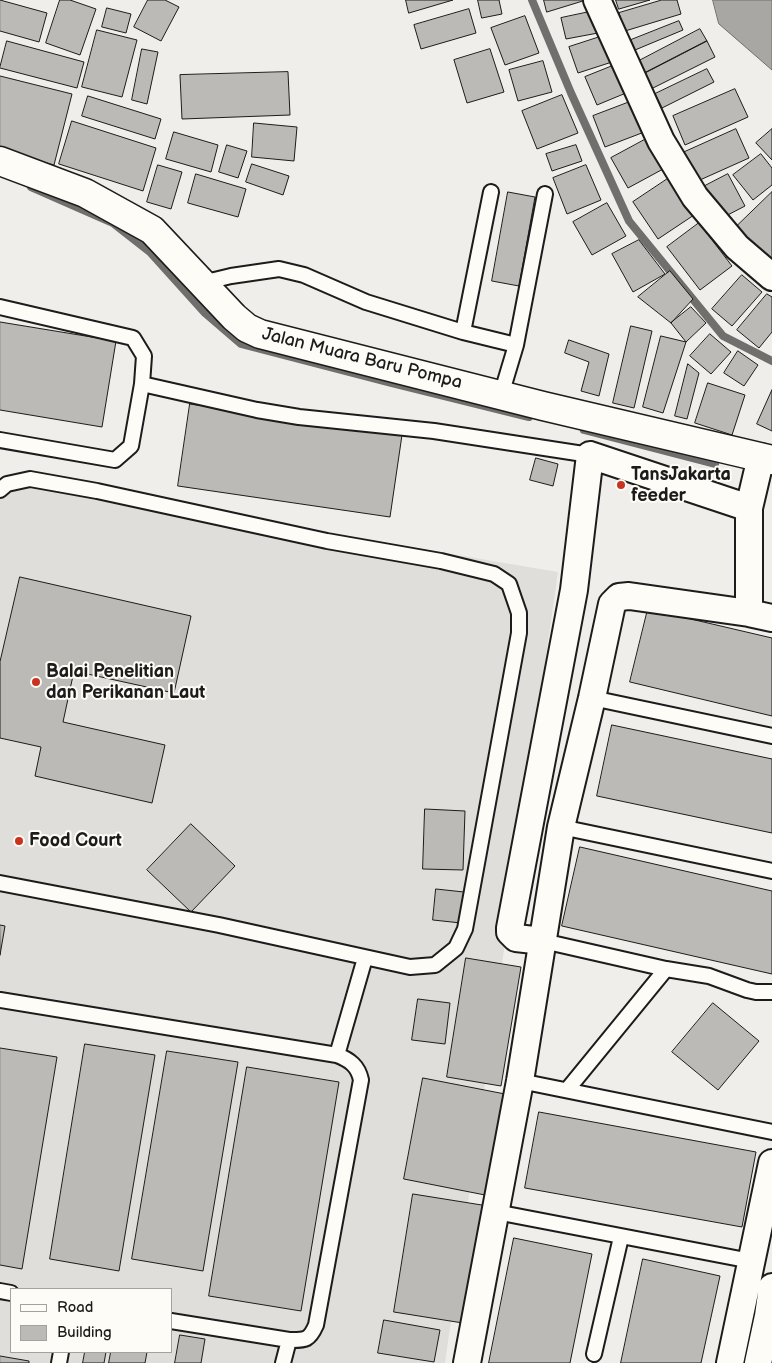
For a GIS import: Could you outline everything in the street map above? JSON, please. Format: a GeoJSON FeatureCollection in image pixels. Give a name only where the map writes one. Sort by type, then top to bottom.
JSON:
{"type":"FeatureCollection","features":[{"type":"Feature","properties":{"kind":"street"},"geometry":{"type":"LineString","coordinates":[[597,0],[661,141],[695,197],[736,247],[772,277]]}},
{"type":"Feature","properties":{"kind":"street","name":"Jalan Muara Baru Pompa"},"geometry":{"type":"LineString","coordinates":[[0,160],[85,193],[152,230],[234,317],[247,328],[260,334],[552,408],[762,464]]}},
{"type":"Feature","properties":{"kind":"street"},"geometry":{"type":"LineString","coordinates":[[543,941],[516,938],[510,932],[510,928],[574,590],[590,455],[749,508]]}},
{"type":"Feature","properties":{"kind":"street"},"geometry":{"type":"LineString","coordinates":[[467,1363],[520,1080],[561,828],[612,604],[619,597],[629,596],[760,616],[749,508],[762,464]]}},
{"type":"Feature","properties":{"kind":"street"},"geometry":{"type":"LineString","coordinates":[[730,1363],[772,1163]]}},
{"type":"Feature","properties":{"kind":"street"},"geometry":{"type":"LineString","coordinates":[[758,1363],[772,1287]]}},
{"type":"Feature","properties":{"kind":"lane"},"geometry":{"type":"LineString","coordinates":[[463,332],[491,192]]}},
{"type":"Feature","properties":{"kind":"lane"},"geometry":{"type":"LineString","coordinates":[[501,395],[516,345],[545,194]]}},
{"type":"Feature","properties":{"kind":"lane"},"geometry":{"type":"LineString","coordinates":[[202,283],[231,276],[280,269],[304,276],[366,302],[463,332],[516,345]]}},
{"type":"Feature","properties":{"kind":"lane"},"geometry":{"type":"LineString","coordinates":[[0,307],[132,338],[144,356],[142,384],[131,446],[115,460],[0,440]]}},
{"type":"Feature","properties":{"kind":"lane"},"geometry":{"type":"LineString","coordinates":[[142,384],[299,417],[434,431],[590,455]]}},
{"type":"Feature","properties":{"kind":"lane"},"geometry":{"type":"LineString","coordinates":[[0,490],[6,484],[30,478],[327,541],[441,561],[494,574],[509,584],[519,613],[519,633],[465,929],[456,948],[435,965],[410,968],[219,926],[0,883]]}},
{"type":"Feature","properties":{"kind":"lane"},"geometry":{"type":"LineString","coordinates":[[592,698],[772,736]]}},
{"type":"Feature","properties":{"kind":"lane"},"geometry":{"type":"LineString","coordinates":[[561,828],[772,871]]}},
{"type":"Feature","properties":{"kind":"lane"},"geometry":{"type":"LineString","coordinates":[[543,941],[666,969],[709,976],[747,990],[772,992]]}},
{"type":"Feature","properties":{"kind":"lane"},"geometry":{"type":"LineString","coordinates":[[337,1055],[365,958]]}},
{"type":"Feature","properties":{"kind":"lane"},"geometry":{"type":"LineString","coordinates":[[567,1090],[666,969]]}},
{"type":"Feature","properties":{"kind":"lane"},"geometry":{"type":"LineString","coordinates":[[0,1000],[337,1055],[349,1059],[360,1073],[361,1080],[316,1325],[311,1335],[307,1339],[289,1340],[172,1320]]}},
{"type":"Feature","properties":{"kind":"lane"},"geometry":{"type":"LineString","coordinates":[[520,1080],[772,1132]]}},
{"type":"Feature","properties":{"kind":"lane"},"geometry":{"type":"LineString","coordinates":[[496,1212],[751,1261]]}},
{"type":"Feature","properties":{"kind":"lane"},"geometry":{"type":"LineString","coordinates":[[594,1354],[621,1237]]}},
{"type":"Feature","properties":{"kind":"lane"},"geometry":{"type":"LineString","coordinates":[[283,1363],[289,1340]]}},
{"type":"Feature","properties":{"kind":"shaded area"},"geometry":{"type":"Polygon","coordinates":[[[713,0],[772,0],[772,70],[719,24],[713,0]]]}},
{"type":"Feature","properties":{"kind":"shaded area"},"geometry":{"type":"Polygon","coordinates":[[[0,478],[558,572],[445,1363],[0,1363],[0,478]]]}},
{"type":"Feature","properties":{"kind":"building"},"geometry":{"type":"Polygon","coordinates":[[[0,0],[47,13],[39,42],[0,31],[0,0]]]}},
{"type":"Feature","properties":{"kind":"building"},"geometry":{"type":"Polygon","coordinates":[[[60,0],[70,0],[96,9],[80,55],[46,43],[60,0]]]}},
{"type":"Feature","properties":{"kind":"building"},"geometry":{"type":"Polygon","coordinates":[[[148,0],[165,0],[179,7],[161,41],[134,27],[148,0]]]}},
{"type":"Feature","properties":{"kind":"building"},"geometry":{"type":"Polygon","coordinates":[[[406,0],[453,0],[409,13],[406,0]]]}},
{"type":"Feature","properties":{"kind":"building"},"geometry":{"type":"Polygon","coordinates":[[[478,0],[499,0],[502,14],[482,18],[478,0]]]}},
{"type":"Feature","properties":{"kind":"building"},"geometry":{"type":"Polygon","coordinates":[[[544,0],[586,0],[547,12],[544,0]]]}},
{"type":"Feature","properties":{"kind":"building"},"geometry":{"type":"Polygon","coordinates":[[[616,0],[650,0],[619,9],[616,0]]]}},
{"type":"Feature","properties":{"kind":"building"},"geometry":{"type":"Polygon","coordinates":[[[662,0],[677,0],[681,14],[625,31],[619,13],[662,0]]]}},
{"type":"Feature","properties":{"kind":"building"},"geometry":{"type":"Polygon","coordinates":[[[107,8],[131,14],[126,33],[102,27],[107,8]]]}},
{"type":"Feature","properties":{"kind":"building"},"geometry":{"type":"Polygon","coordinates":[[[469,9],[476,33],[421,49],[414,25],[469,9]]]}},
{"type":"Feature","properties":{"kind":"building"},"geometry":{"type":"Polygon","coordinates":[[[594,11],[598,33],[566,39],[561,18],[594,11]]]}},
{"type":"Feature","properties":{"kind":"building"},"geometry":{"type":"Polygon","coordinates":[[[525,16],[539,53],[505,65],[491,28],[525,16]]]}},
{"type":"Feature","properties":{"kind":"building"},"geometry":{"type":"Polygon","coordinates":[[[679,21],[683,30],[635,50],[631,40],[679,21]]]}},
{"type":"Feature","properties":{"kind":"building"},"geometry":{"type":"Polygon","coordinates":[[[700,29],[707,41],[643,74],[637,62],[700,29]]]}},
{"type":"Feature","properties":{"kind":"building"},"geometry":{"type":"Polygon","coordinates":[[[97,30],[137,40],[122,97],[82,87],[97,30]]]}},
{"type":"Feature","properties":{"kind":"building"},"geometry":{"type":"Polygon","coordinates":[[[606,35],[615,61],[578,73],[569,47],[606,35]]]}},
{"type":"Feature","properties":{"kind":"building"},"geometry":{"type":"Polygon","coordinates":[[[7,41],[84,62],[77,88],[0,68],[7,41]]]}},
{"type":"Feature","properties":{"kind":"building"},"geometry":{"type":"Polygon","coordinates":[[[707,41],[715,57],[651,89],[643,74],[707,41]]]}},
{"type":"Feature","properties":{"kind":"building"},"geometry":{"type":"Polygon","coordinates":[[[142,49],[158,52],[147,104],[132,100],[142,49]]]}},
{"type":"Feature","properties":{"kind":"building"},"geometry":{"type":"Polygon","coordinates":[[[490,49],[504,92],[467,103],[454,60],[490,49]]]}},
{"type":"Feature","properties":{"kind":"building"},"geometry":{"type":"Polygon","coordinates":[[[543,61],[552,92],[518,101],[509,70],[543,61]]]}},
{"type":"Feature","properties":{"kind":"building"},"geometry":{"type":"Polygon","coordinates":[[[615,65],[626,93],[597,105],[585,77],[615,65]]]}},
{"type":"Feature","properties":{"kind":"building"},"geometry":{"type":"Polygon","coordinates":[[[707,69],[714,82],[662,108],[655,94],[707,69]]]}},
{"type":"Feature","properties":{"kind":"building"},"geometry":{"type":"Polygon","coordinates":[[[288,72],[290,115],[182,119],[180,75],[288,72]]]}},
{"type":"Feature","properties":{"kind":"building"},"geometry":{"type":"Polygon","coordinates":[[[0,76],[72,94],[54,165],[0,151],[0,76]]]}},
{"type":"Feature","properties":{"kind":"building"},"geometry":{"type":"Polygon","coordinates":[[[735,89],[748,117],[685,145],[673,116],[735,89]]]}},
{"type":"Feature","properties":{"kind":"building"},"geometry":{"type":"Polygon","coordinates":[[[562,95],[578,133],[537,149],[522,111],[562,95]]]}},
{"type":"Feature","properties":{"kind":"building"},"geometry":{"type":"Polygon","coordinates":[[[88,96],[161,119],[155,139],[82,116],[88,96]]]}},
{"type":"Feature","properties":{"kind":"building"},"geometry":{"type":"Polygon","coordinates":[[[635,100],[647,131],[605,147],[593,116],[635,100]]]}},
{"type":"Feature","properties":{"kind":"building"},"geometry":{"type":"Polygon","coordinates":[[[72,121],[156,148],[143,191],[59,164],[72,121]]]}},
{"type":"Feature","properties":{"kind":"building"},"geometry":{"type":"Polygon","coordinates":[[[254,123],[297,127],[294,161],[252,157],[254,123]]]}},
{"type":"Feature","properties":{"kind":"building"},"geometry":{"type":"Polygon","coordinates":[[[736,129],[749,158],[691,184],[678,155],[736,129]]]}},
{"type":"Feature","properties":{"kind":"building"},"geometry":{"type":"Polygon","coordinates":[[[772,129],[772,160],[756,143],[772,129]]]}},
{"type":"Feature","properties":{"kind":"building"},"geometry":{"type":"Polygon","coordinates":[[[174,132],[218,145],[211,172],[166,159],[174,132]]]}},
{"type":"Feature","properties":{"kind":"building"},"geometry":{"type":"Polygon","coordinates":[[[648,138],[665,168],[628,188],[611,158],[648,138]]]}},
{"type":"Feature","properties":{"kind":"building"},"geometry":{"type":"Polygon","coordinates":[[[227,145],[247,151],[238,178],[219,172],[227,145]]]}},
{"type":"Feature","properties":{"kind":"building"},"geometry":{"type":"Polygon","coordinates":[[[576,145],[582,161],[552,171],[546,154],[576,145]]]}},
{"type":"Feature","properties":{"kind":"building"},"geometry":{"type":"Polygon","coordinates":[[[761,154],[772,168],[772,185],[753,200],[733,175],[761,154]]]}},
{"type":"Feature","properties":{"kind":"building"},"geometry":{"type":"Polygon","coordinates":[[[252,164],[289,176],[283,195],[246,182],[252,164]]]}},
{"type":"Feature","properties":{"kind":"building"},"geometry":{"type":"Polygon","coordinates":[[[158,165],[182,172],[171,209],[147,202],[158,165]]]}},
{"type":"Feature","properties":{"kind":"building"},"geometry":{"type":"Polygon","coordinates":[[[586,165],[601,200],[567,214],[553,178],[586,165]]]}},
{"type":"Feature","properties":{"kind":"building"},"geometry":{"type":"Polygon","coordinates":[[[196,174],[246,189],[238,217],[188,203],[196,174]]]}},
{"type":"Feature","properties":{"kind":"building"},"geometry":{"type":"Polygon","coordinates":[[[728,174],[745,206],[720,219],[703,187],[728,174]]]}},
{"type":"Feature","properties":{"kind":"building"},"geometry":{"type":"Polygon","coordinates":[[[672,176],[697,213],[658,239],[633,202],[672,176]]]}},
{"type":"Feature","properties":{"kind":"building"},"geometry":{"type":"Polygon","coordinates":[[[508,192],[535,197],[519,286],[492,281],[508,192]]]}},
{"type":"Feature","properties":{"kind":"building"},"geometry":{"type":"Polygon","coordinates":[[[772,192],[772,258],[767,264],[733,230],[772,192]]]}},
{"type":"Feature","properties":{"kind":"building"},"geometry":{"type":"Polygon","coordinates":[[[607,203],[626,236],[592,255],[573,222],[607,203]]]}},
{"type":"Feature","properties":{"kind":"building"},"geometry":{"type":"Polygon","coordinates":[[[699,223],[732,266],[700,290],[667,247],[699,223]]]}},
{"type":"Feature","properties":{"kind":"building"},"geometry":{"type":"Polygon","coordinates":[[[639,240],[665,274],[633,292],[612,254],[639,240]]]}},
{"type":"Feature","properties":{"kind":"building"},"geometry":{"type":"Polygon","coordinates":[[[670,271],[693,299],[671,323],[638,297],[670,271]]]}},
{"type":"Feature","properties":{"kind":"building"},"geometry":{"type":"Polygon","coordinates":[[[742,275],[762,292],[732,326],[712,309],[742,275]]]}},
{"type":"Feature","properties":{"kind":"building"},"geometry":{"type":"Polygon","coordinates":[[[767,294],[772,297],[772,332],[759,348],[737,330],[767,294]]]}},
{"type":"Feature","properties":{"kind":"building"},"geometry":{"type":"Polygon","coordinates":[[[691,307],[706,323],[686,342],[671,323],[691,307]]]}},
{"type":"Feature","properties":{"kind":"building"},"geometry":{"type":"Polygon","coordinates":[[[0,322],[116,341],[102,427],[0,410],[0,322]]]}},
{"type":"Feature","properties":{"kind":"building"},"geometry":{"type":"Polygon","coordinates":[[[631,326],[652,331],[634,408],[613,403],[631,326]]]}},
{"type":"Feature","properties":{"kind":"building"},"geometry":{"type":"Polygon","coordinates":[[[710,334],[731,352],[711,374],[690,356],[710,334]]]}},
{"type":"Feature","properties":{"kind":"building"},"geometry":{"type":"Polygon","coordinates":[[[661,336],[686,342],[663,413],[643,407],[661,336]]]}},
{"type":"Feature","properties":{"kind":"building"},"geometry":{"type":"Polygon","coordinates":[[[569,340],[609,354],[599,396],[581,391],[589,362],[565,353],[569,340]]]}},
{"type":"Feature","properties":{"kind":"building"},"geometry":{"type":"Polygon","coordinates":[[[738,351],[758,365],[744,386],[724,373],[738,351]]]}},
{"type":"Feature","properties":{"kind":"building"},"geometry":{"type":"Polygon","coordinates":[[[688,364],[699,373],[687,419],[675,416],[688,364]]]}},
{"type":"Feature","properties":{"kind":"building"},"geometry":{"type":"Polygon","coordinates":[[[708,383],[745,395],[732,435],[695,423],[708,383]]]}},
{"type":"Feature","properties":{"kind":"building"},"geometry":{"type":"Polygon","coordinates":[[[772,390],[772,431],[757,424],[772,390]]]}},
{"type":"Feature","properties":{"kind":"building"},"geometry":{"type":"Polygon","coordinates":[[[190,404],[402,435],[390,517],[178,486],[190,404]]]}},
{"type":"Feature","properties":{"kind":"building"},"geometry":{"type":"Polygon","coordinates":[[[536,458],[558,464],[553,486],[530,480],[536,458]]]}},
{"type":"Feature","properties":{"kind":"building","name":"Balai Penelitian dan Perikanan Laut"},"geometry":{"type":"Polygon","coordinates":[[[20,577],[191,616],[174,693],[74,671],[63,722],[165,745],[152,803],[35,776],[41,747],[0,738],[0,662],[20,577]]]}},
{"type":"Feature","properties":{"kind":"building"},"geometry":{"type":"Polygon","coordinates":[[[648,609],[772,638],[772,716],[630,682],[648,609]]]}},
{"type":"Feature","properties":{"kind":"building"},"geometry":{"type":"Polygon","coordinates":[[[612,725],[772,759],[772,833],[597,796],[612,725]]]}},
{"type":"Feature","properties":{"kind":"building"},"geometry":{"type":"Polygon","coordinates":[[[425,809],[465,811],[463,870],[423,869],[425,809]]]}},
{"type":"Feature","properties":{"kind":"building"},"geometry":{"type":"Polygon","coordinates":[[[191,824],[235,866],[191,912],[147,870],[191,824]]]}},
{"type":"Feature","properties":{"kind":"building"},"geometry":{"type":"Polygon","coordinates":[[[580,847],[772,891],[772,974],[562,926],[580,847]]]}},
{"type":"Feature","properties":{"kind":"building"},"geometry":{"type":"Polygon","coordinates":[[[436,889],[464,892],[461,923],[433,920],[436,889]]]}},
{"type":"Feature","properties":{"kind":"building"},"geometry":{"type":"Polygon","coordinates":[[[0,925],[5,926],[0,955],[0,925]]]}},
{"type":"Feature","properties":{"kind":"building"},"geometry":{"type":"Polygon","coordinates":[[[466,958],[521,967],[501,1086],[447,1077],[466,958]]]}},
{"type":"Feature","properties":{"kind":"building"},"geometry":{"type":"Polygon","coordinates":[[[418,999],[450,1003],[445,1044],[412,1040],[418,999]]]}},
{"type":"Feature","properties":{"kind":"building"},"geometry":{"type":"Polygon","coordinates":[[[713,1003],[759,1041],[718,1090],[672,1052],[713,1003]]]}},
{"type":"Feature","properties":{"kind":"building"},"geometry":{"type":"Polygon","coordinates":[[[85,1044],[155,1055],[119,1271],[50,1259],[85,1044]]]}},
{"type":"Feature","properties":{"kind":"building"},"geometry":{"type":"Polygon","coordinates":[[[0,1048],[57,1057],[22,1269],[0,1265],[0,1048]]]}},
{"type":"Feature","properties":{"kind":"building"},"geometry":{"type":"Polygon","coordinates":[[[167,1051],[238,1062],[203,1271],[132,1259],[167,1051]]]}},
{"type":"Feature","properties":{"kind":"building"},"geometry":{"type":"Polygon","coordinates":[[[247,1067],[339,1082],[301,1311],[209,1296],[247,1067]]]}},
{"type":"Feature","properties":{"kind":"building"},"geometry":{"type":"Polygon","coordinates":[[[423,1078],[505,1094],[485,1195],[404,1179],[423,1078]]]}},
{"type":"Feature","properties":{"kind":"building"},"geometry":{"type":"Polygon","coordinates":[[[539,1112],[756,1152],[742,1227],[525,1188],[539,1112]]]}},
{"type":"Feature","properties":{"kind":"building"},"geometry":{"type":"Polygon","coordinates":[[[413,1194],[488,1206],[469,1324],[394,1312],[413,1194]]]}},
{"type":"Feature","properties":{"kind":"building"},"geometry":{"type":"Polygon","coordinates":[[[514,1238],[592,1254],[570,1363],[489,1363],[514,1238]]]}},
{"type":"Feature","properties":{"kind":"building"},"geometry":{"type":"Polygon","coordinates":[[[643,1259],[720,1276],[701,1363],[621,1363],[643,1259]]]}},
{"type":"Feature","properties":{"kind":"building"},"geometry":{"type":"Polygon","coordinates":[[[384,1320],[440,1330],[434,1362],[378,1353],[384,1320]]]}},
{"type":"Feature","properties":{"kind":"building"},"geometry":{"type":"Polygon","coordinates":[[[180,1335],[205,1339],[201,1363],[175,1363],[180,1335]]]}},
{"type":"Feature","properties":{"kind":"building"},"geometry":{"type":"Polygon","coordinates":[[[85,1353],[106,1353],[104,1363],[83,1363],[85,1353]]]}},
{"type":"Feature","properties":{"kind":"building"},"geometry":{"type":"Polygon","coordinates":[[[111,1353],[147,1353],[145,1363],[109,1363],[111,1353]]]}},
{"type":"Feature","properties":{"kind":"building"},"geometry":{"type":"Polygon","coordinates":[[[0,1356],[29,1361],[29,1363],[0,1363],[0,1356]]]}},
{"type":"Feature","properties":{"kind":"waterway"},"geometry":{"type":"LineString","coordinates":[[532,0],[571,93],[629,221],[723,336],[772,361]]}},
{"type":"Feature","properties":{"kind":"waterway"},"geometry":{"type":"LineString","coordinates":[[31,187],[113,223],[150,252],[205,313],[241,344],[529,417]]}},
{"type":"Feature","properties":{"kind":"waterway"},"geometry":{"type":"LineString","coordinates":[[584,430],[715,464]]}},
{"type":"Feature","properties":{"kind":"place","name":"TansJakarta feeder"},"geometry":{"type":"Point","coordinates":[621,485]}},
{"type":"Feature","properties":{"kind":"place","name":"Balai Penelitian dan Perikanan Laut"},"geometry":{"type":"Point","coordinates":[36,682]}},
{"type":"Feature","properties":{"kind":"place","name":"Food Court"},"geometry":{"type":"Point","coordinates":[19,841]}}]}
